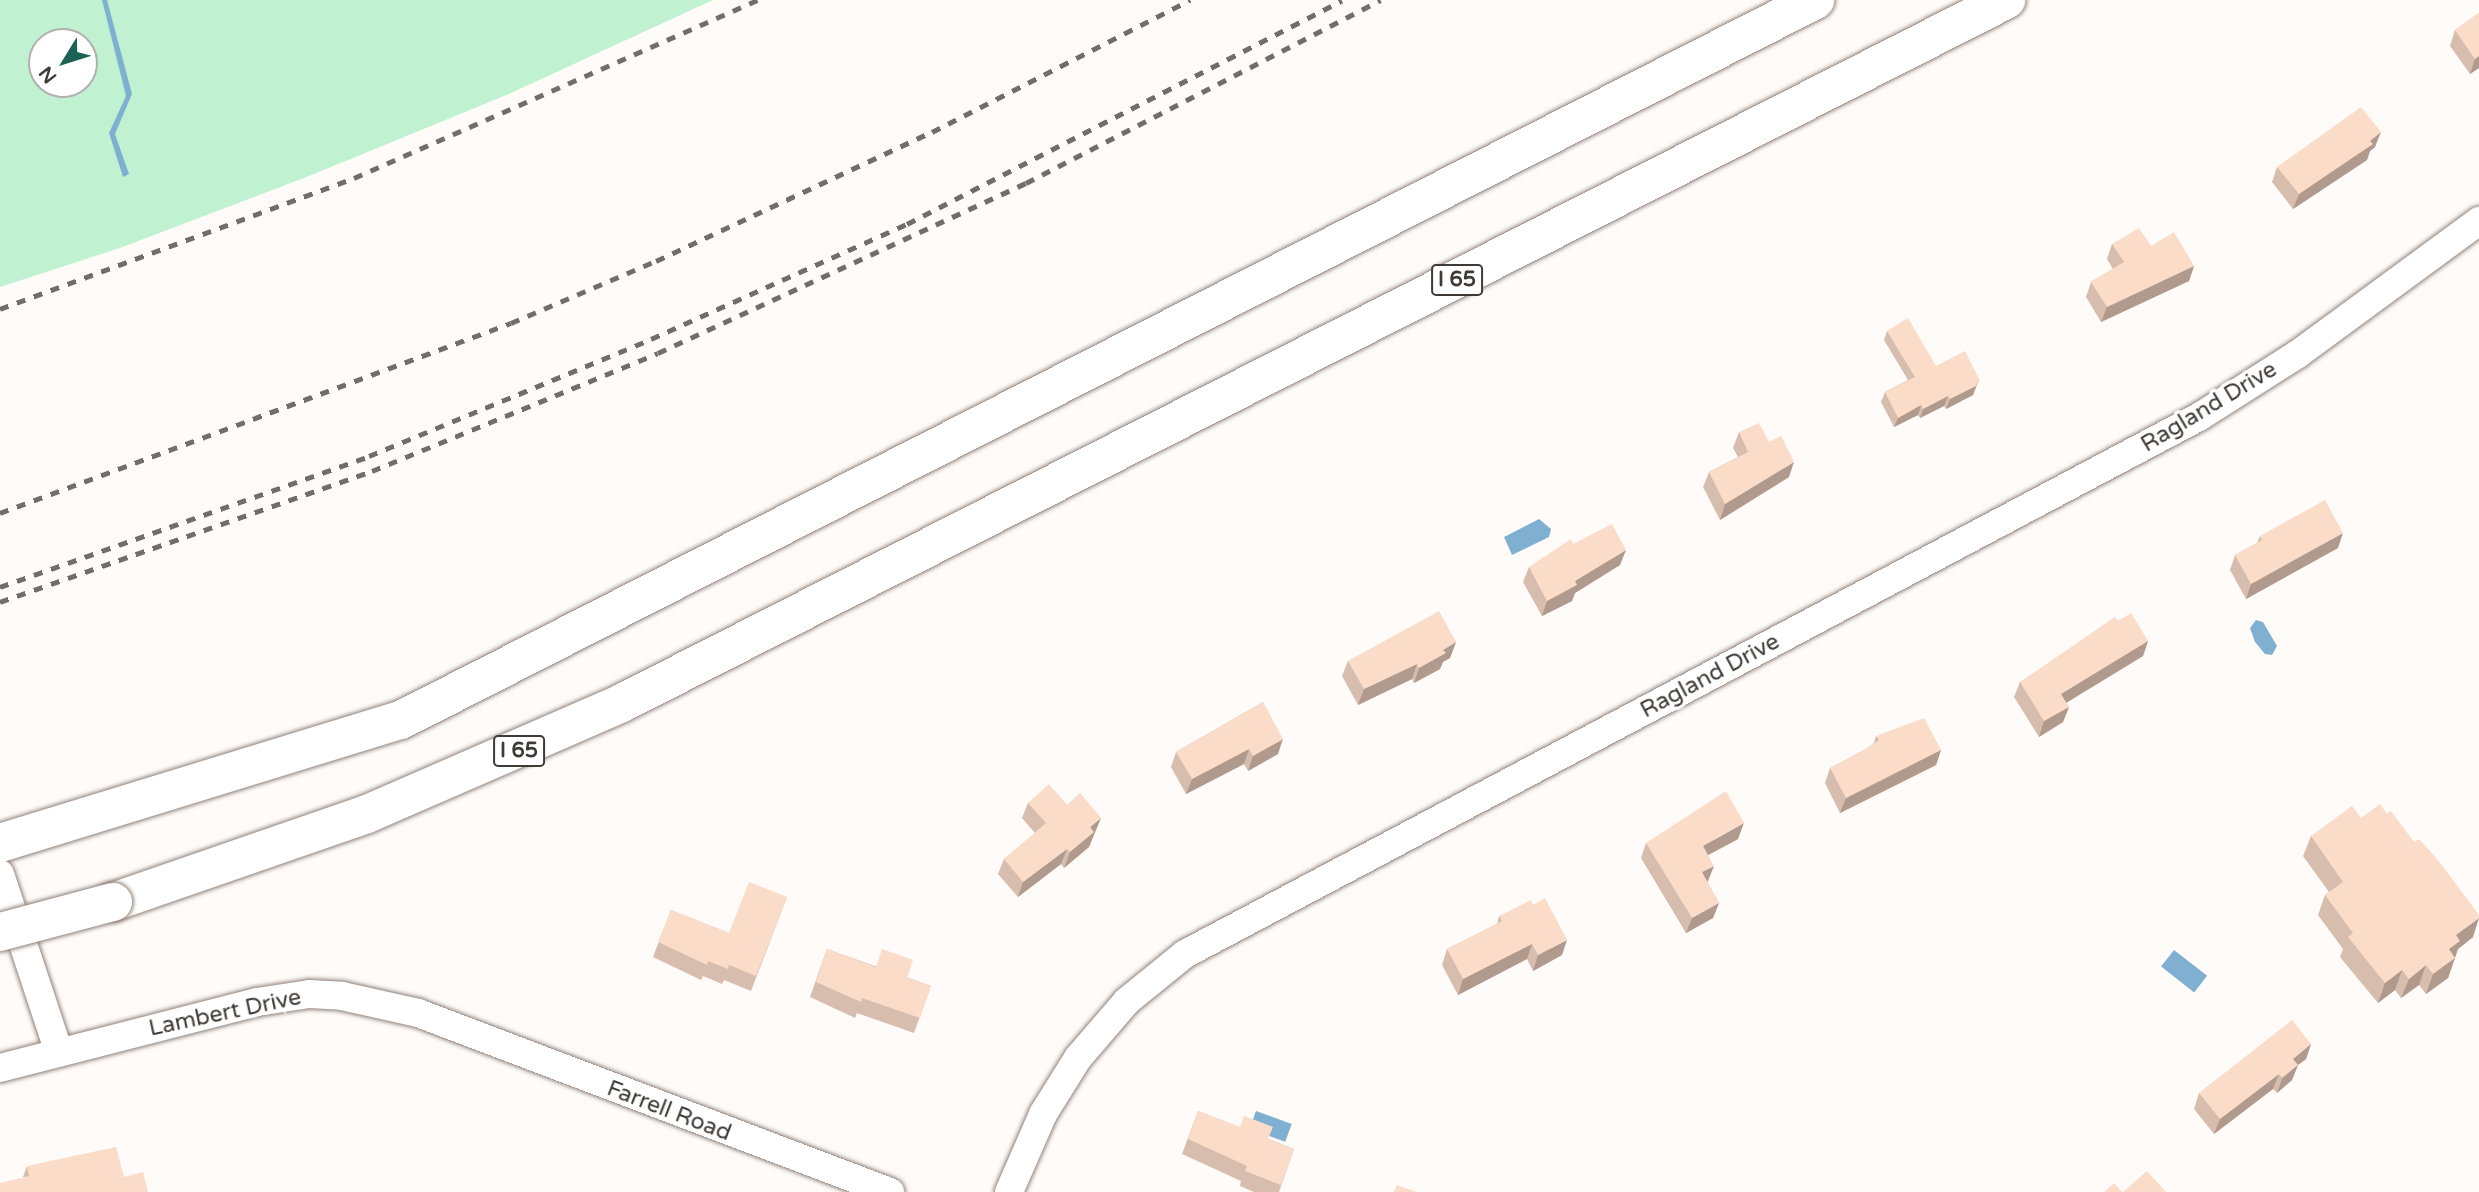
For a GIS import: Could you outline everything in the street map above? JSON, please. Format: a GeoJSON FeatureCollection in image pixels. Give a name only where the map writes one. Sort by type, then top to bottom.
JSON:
{"type":"FeatureCollection","features":[{"type":"Feature","properties":{"kind":"highway"},"geometry":{"type":"LineString","coordinates":[[0,843],[86,820],[401,720],[1815,0]]}},
{"type":"Feature","properties":{"kind":"highway","name":"I 65"},"geometry":{"type":"LineString","coordinates":[[0,932],[113,902],[367,814],[620,704],[2006,0]]}},
{"type":"Feature","properties":{"kind":"street","name":"Ragland Drive"},"geometry":{"type":"LineString","coordinates":[[1009,1192],[1042,1114],[1078,1058],[1127,1001],[1185,954],[2199,416],[2298,354],[2479,221]]}},
{"type":"Feature","properties":{"kind":"street"},"geometry":{"type":"LineString","coordinates":[[0,874],[59,1052]]}},
{"type":"Feature","properties":{"kind":"street","name":"Lambert Drive"},"geometry":{"type":"LineString","coordinates":[[0,1068],[257,1002],[309,994],[379,1001],[450,1025]]}},
{"type":"Feature","properties":{"kind":"street","name":"Farrell Road"},"geometry":{"type":"LineString","coordinates":[[450,1025],[890,1192]]}},
{"type":"Feature","properties":{"kind":"green space"},"geometry":{"type":"Polygon","coordinates":[[[0,0],[713,0],[511,93],[309,176],[120,248],[0,287],[0,0]]]}},
{"type":"Feature","properties":{"kind":"water"},"geometry":{"type":"Polygon","coordinates":[[[102,0],[107,0],[132,94],[115,134],[129,174],[123,177],[109,133],[126,96],[102,0]]]}},
{"type":"Feature","properties":{"kind":"water"},"geometry":{"type":"Polygon","coordinates":[[[1539,519],[1551,529],[1549,537],[1512,555],[1504,537],[1539,519]]]}},
{"type":"Feature","properties":{"kind":"water"},"geometry":{"type":"Polygon","coordinates":[[[2256,620],[2263,622],[2277,646],[2272,655],[2265,654],[2255,642],[2250,628],[2256,620]]]}},
{"type":"Feature","properties":{"kind":"water"},"geometry":{"type":"Polygon","coordinates":[[[2174,950],[2207,976],[2194,992],[2161,967],[2174,950]]]}},
{"type":"Feature","properties":{"kind":"water"},"geometry":{"type":"Polygon","coordinates":[[[1256,1111],[1292,1124],[1285,1142],[1250,1129],[1256,1111]]]}},
{"type":"Feature","properties":{"kind":"building"},"geometry":{"type":"Polygon","coordinates":[[[2479,13],[2479,56],[2475,59],[2455,30],[2479,13]]]}},
{"type":"Feature","properties":{"kind":"building"},"geometry":{"type":"Polygon","coordinates":[[[2361,107],[2381,132],[2370,141],[2373,144],[2299,194],[2277,167],[2361,107]]]}},
{"type":"Feature","properties":{"kind":"building"},"geometry":{"type":"Polygon","coordinates":[[[2139,228],[2151,246],[2174,232],[2194,266],[2107,307],[2091,282],[2124,262],[2112,244],[2139,228]]]}},
{"type":"Feature","properties":{"kind":"building"},"geometry":{"type":"Polygon","coordinates":[[[1908,318],[1936,366],[1965,351],[1979,379],[1976,386],[1950,399],[1948,396],[1923,409],[1921,405],[1898,418],[1885,392],[1915,377],[1887,331],[1908,318]]]}},
{"type":"Feature","properties":{"kind":"building"},"geometry":{"type":"Polygon","coordinates":[[[1759,423],[1769,442],[1781,436],[1794,462],[1725,504],[1709,472],[1748,452],[1739,432],[1759,423]]]}},
{"type":"Feature","properties":{"kind":"building"},"geometry":{"type":"Polygon","coordinates":[[[2325,500],[2343,533],[2251,584],[2235,555],[2262,540],[2260,536],[2325,500]]]}},
{"type":"Feature","properties":{"kind":"building"},"geometry":{"type":"Polygon","coordinates":[[[1612,524],[1626,550],[1575,581],[1577,585],[1547,601],[1529,567],[1571,539],[1573,544],[1612,524]]]}},
{"type":"Feature","properties":{"kind":"building"},"geometry":{"type":"Polygon","coordinates":[[[1439,611],[1456,642],[1443,650],[1446,653],[1419,668],[1417,664],[1364,689],[1348,661],[1439,611]]]}},
{"type":"Feature","properties":{"kind":"building"},"geometry":{"type":"Polygon","coordinates":[[[2131,613],[2148,641],[2061,694],[2069,707],[2044,721],[2020,682],[2115,617],[2118,621],[2131,613]]]}},
{"type":"Feature","properties":{"kind":"building"},"geometry":{"type":"Polygon","coordinates":[[[1263,702],[1283,739],[1253,756],[1249,749],[1192,779],[1176,752],[1263,702]]]}},
{"type":"Feature","properties":{"kind":"building"},"geometry":{"type":"Polygon","coordinates":[[[1924,718],[1941,750],[1846,798],[1830,768],[1879,740],[1876,736],[1924,718]]]}},
{"type":"Feature","properties":{"kind":"building"},"geometry":{"type":"Polygon","coordinates":[[[1049,784],[1067,805],[1080,793],[1101,818],[1090,827],[1094,832],[1070,852],[1067,849],[1023,882],[1004,859],[1046,823],[1028,803],[1049,784]]]}},
{"type":"Feature","properties":{"kind":"building"},"geometry":{"type":"Polygon","coordinates":[[[1726,791],[1744,823],[1703,846],[1714,866],[1702,872],[1719,903],[1692,918],[1646,843],[1726,791]]]}},
{"type":"Feature","properties":{"kind":"building"},"geometry":{"type":"Polygon","coordinates":[[[2380,804],[2387,814],[2391,811],[2414,842],[2419,839],[2438,860],[2479,915],[2479,918],[2456,935],[2460,941],[2449,949],[2455,958],[2433,974],[2426,965],[2409,979],[2402,970],[2385,983],[2348,937],[2353,933],[2325,895],[2343,882],[2311,836],[2352,806],[2361,818],[2380,804]]]}},
{"type":"Feature","properties":{"kind":"building"},"geometry":{"type":"Polygon","coordinates":[[[749,882],[787,897],[756,976],[729,965],[728,969],[708,961],[707,965],[658,942],[671,910],[729,933],[749,882]]]}},
{"type":"Feature","properties":{"kind":"building"},"geometry":{"type":"Polygon","coordinates":[[[1545,898],[1567,940],[1538,955],[1532,944],[1463,979],[1447,949],[1502,921],[1499,916],[1531,900],[1533,905],[1545,898]]]}},
{"type":"Feature","properties":{"kind":"building"},"geometry":{"type":"Polygon","coordinates":[[[827,949],[876,967],[882,949],[913,960],[907,978],[931,986],[920,1018],[862,998],[861,1002],[816,982],[827,949]]]}},
{"type":"Feature","properties":{"kind":"building"},"geometry":{"type":"Polygon","coordinates":[[[2292,1020],[2311,1044],[2293,1059],[2298,1065],[2282,1078],[2279,1074],[2220,1119],[2199,1093],[2292,1020]]]}},
{"type":"Feature","properties":{"kind":"building"},"geometry":{"type":"Polygon","coordinates":[[[1198,1111],[1240,1127],[1244,1116],[1273,1127],[1268,1139],[1294,1149],[1281,1185],[1245,1171],[1247,1166],[1188,1139],[1198,1111]]]}},
{"type":"Feature","properties":{"kind":"building"},"geometry":{"type":"Polygon","coordinates":[[[116,1147],[124,1177],[143,1172],[148,1192],[0,1192],[0,1183],[29,1176],[27,1166],[116,1147]]]}},
{"type":"Feature","properties":{"kind":"building"},"geometry":{"type":"Polygon","coordinates":[[[2147,1171],[2166,1192],[2123,1192],[2147,1171]]]}},
{"type":"Feature","properties":{"kind":"building"},"geometry":{"type":"Polygon","coordinates":[[[2114,1183],[2122,1192],[2104,1192],[2114,1183]]]}},
{"type":"Feature","properties":{"kind":"building"},"geometry":{"type":"Polygon","coordinates":[[[1397,1185],[1416,1192],[1394,1192],[1397,1185]]]}},
{"type":"Feature","properties":{"kind":"railway"},"geometry":{"type":"LineString","coordinates":[[0,309],[354,178],[757,0]]}},
{"type":"Feature","properties":{"kind":"railway"},"geometry":{"type":"LineString","coordinates":[[0,513],[511,323],[656,261],[932,132],[1190,0]]}},
{"type":"Feature","properties":{"kind":"railway"},"geometry":{"type":"LineString","coordinates":[[0,587],[369,456],[651,339],[907,224],[1342,0]]}},
{"type":"Feature","properties":{"kind":"railway"},"geometry":{"type":"LineString","coordinates":[[0,602],[372,471],[658,353],[1026,183],[1380,0]]}}]}
